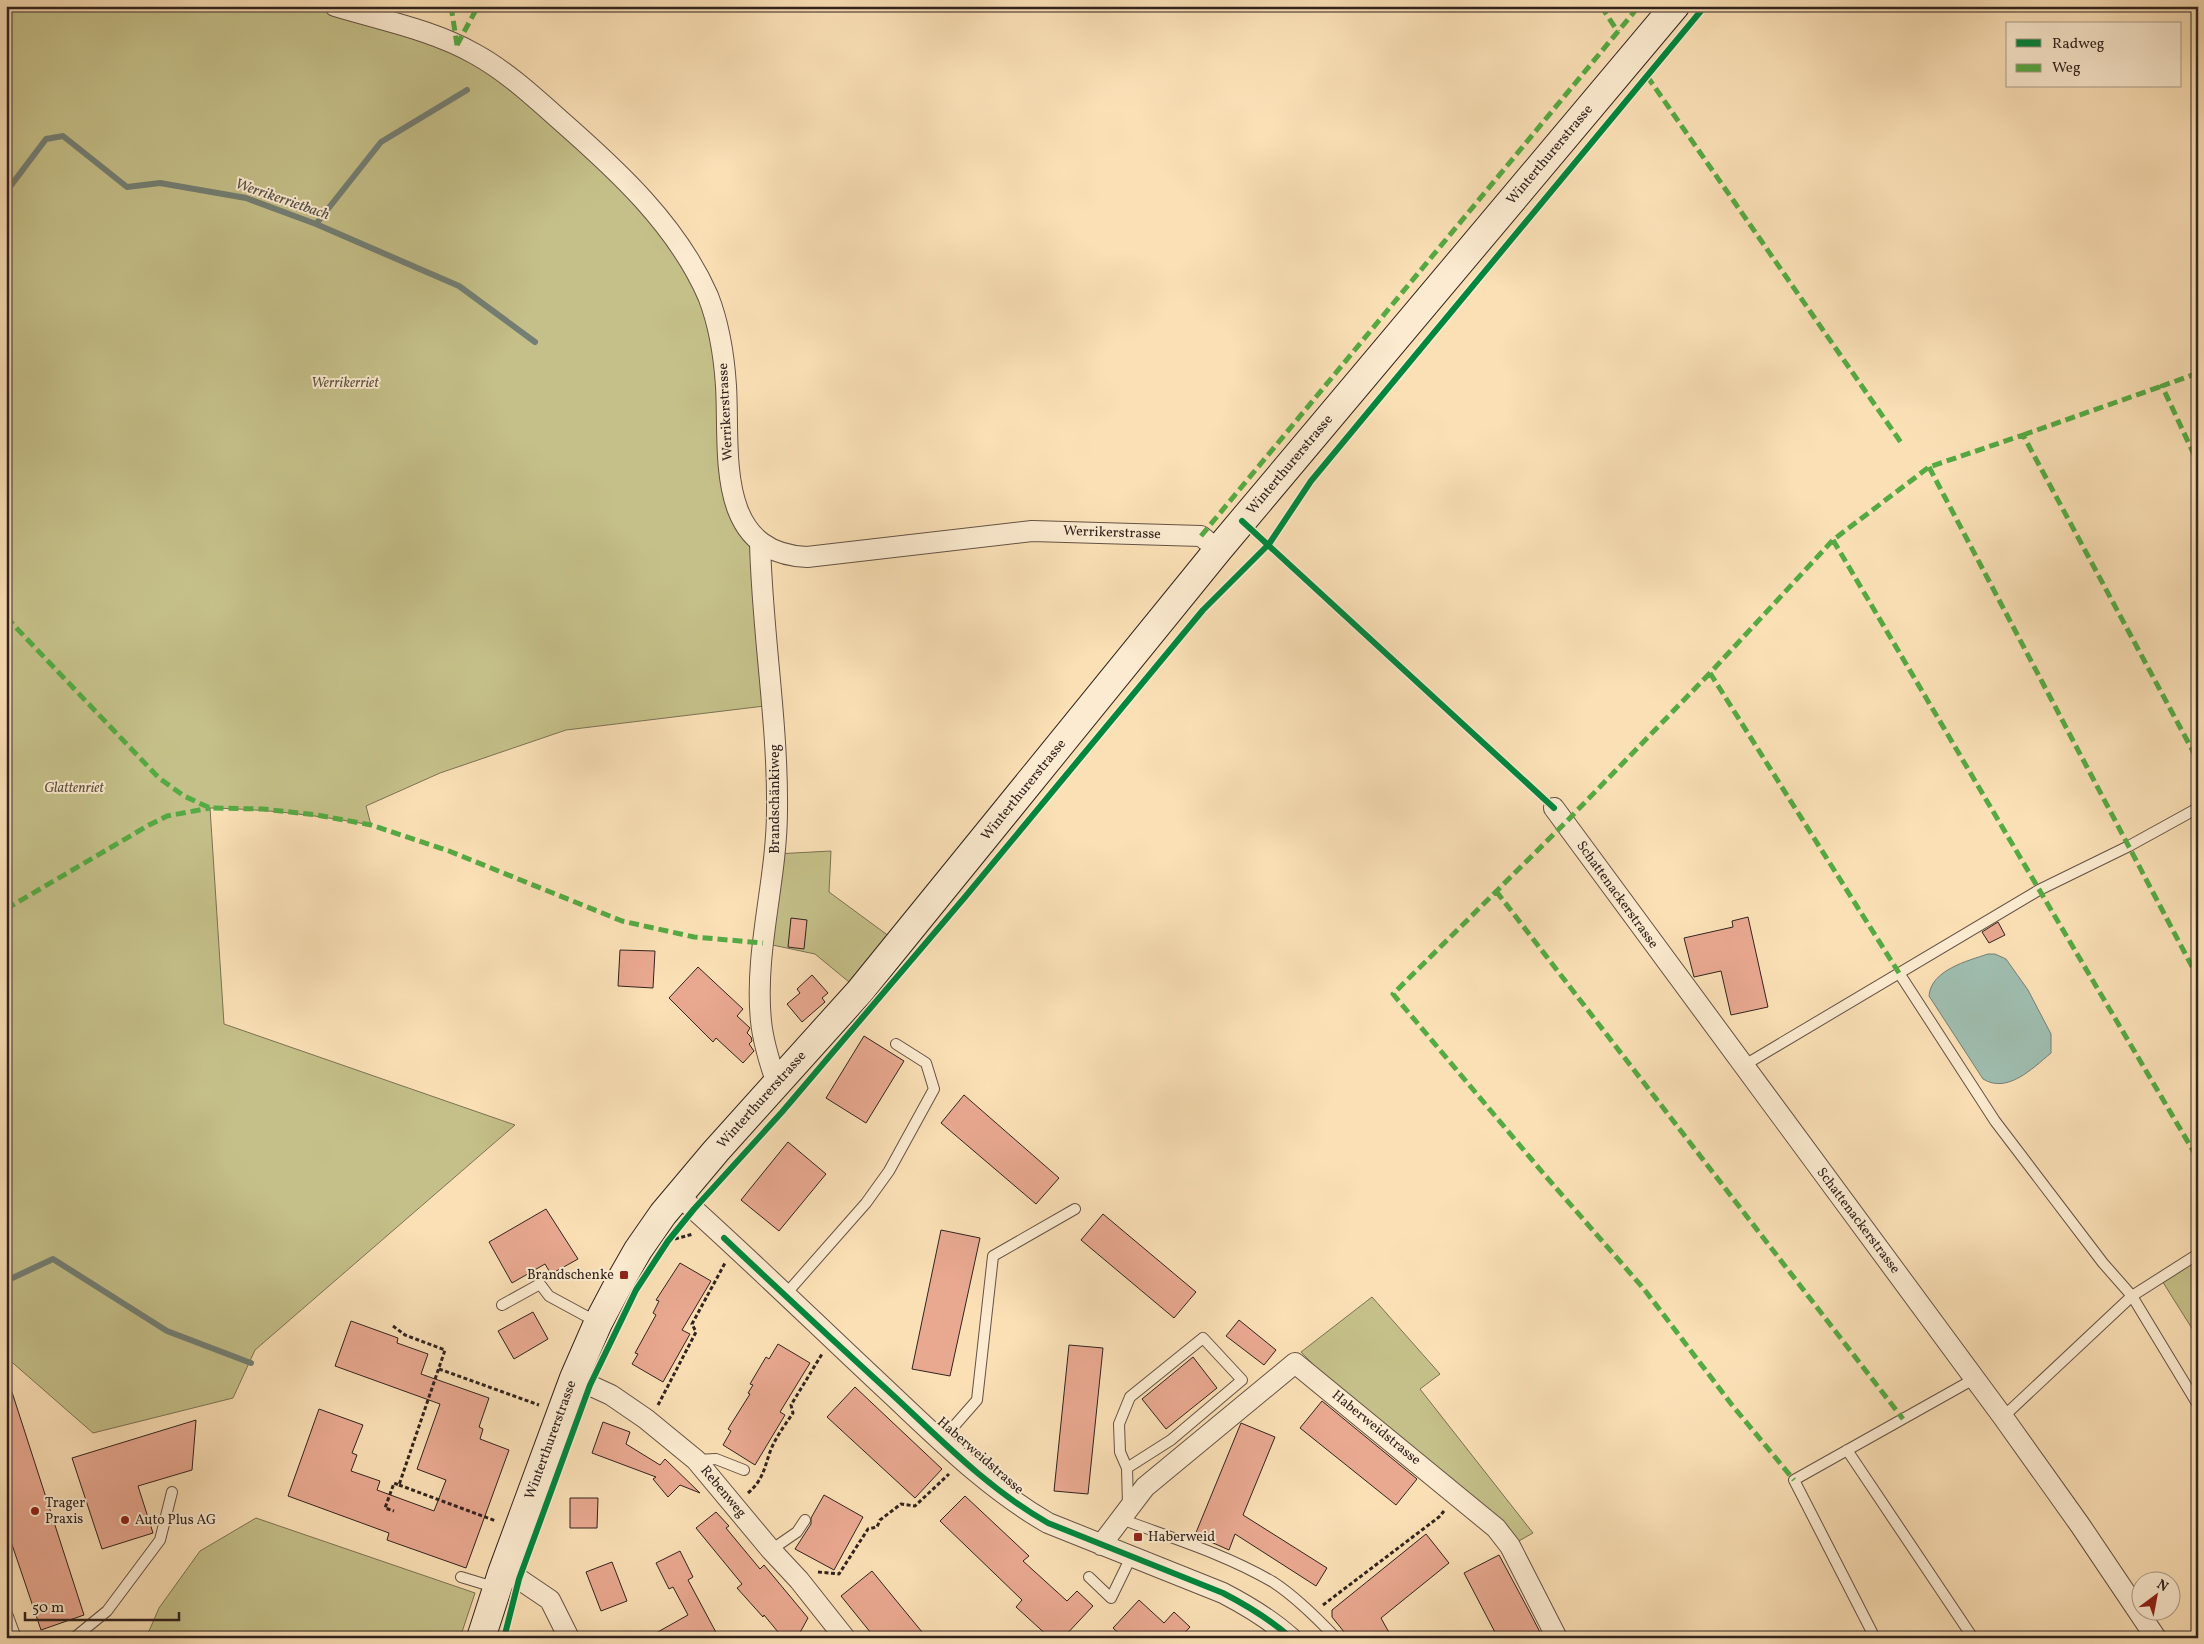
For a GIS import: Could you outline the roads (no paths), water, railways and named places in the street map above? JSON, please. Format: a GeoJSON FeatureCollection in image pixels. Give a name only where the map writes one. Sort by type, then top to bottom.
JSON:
{"type":"FeatureCollection","features":[{"type":"Feature","properties":{"kind":"main road","name":"Winterthurerstrasse"},"geometry":{"type":"LineString","coordinates":[[481,1638],[518,1529],[574,1378],[598,1323],[638,1250],[678,1195],[860,991],[897,942],[1009,809],[1218,550],[1675,6]]}},
{"type":"Feature","properties":{"kind":"street","name":"Werrikerstrasse"},"geometry":{"type":"LineString","coordinates":[[335,6],[434,36],[474,53],[492,64],[574,132],[633,188],[656,216],[694,268],[708,296],[717,323],[723,354],[726,385],[727,458],[731,484],[738,511],[747,528],[760,542],[774,551],[790,556],[807,557],[1032,531],[1201,536],[1218,550]]}},
{"type":"Feature","properties":{"kind":"street","name":"Brandschänkiweg"},"geometry":{"type":"LineString","coordinates":[[760,542],[761,581],[771,678],[777,813],[775,854],[759,997],[761,1024],[777,1084]]}},
{"type":"Feature","properties":{"kind":"street","name":"Schattenackerstrasse"},"geometry":{"type":"LineString","coordinates":[[1554,808],[2003,1417],[2080,1524],[2156,1638]]}},
{"type":"Feature","properties":{"kind":"street","name":"Haberweidstrasse"},"geometry":{"type":"LineString","coordinates":[[678,1195],[941,1441],[994,1487],[1022,1508],[1048,1523],[1224,1593],[1276,1624],[1291,1638]]}},
{"type":"Feature","properties":{"kind":"street","name":"Haberweidstrasse"},"geometry":{"type":"LineString","coordinates":[[1101,1545],[1145,1487],[1295,1363],[1496,1528],[1510,1546],[1557,1638]]}},
{"type":"Feature","properties":{"kind":"street","name":"Rebenweg"},"geometry":{"type":"LineString","coordinates":[[574,1378],[611,1395],[646,1419],[696,1460],[771,1550],[799,1580],[845,1638]]}},
{"type":"Feature","properties":{"kind":"street"},"geometry":{"type":"LineString","coordinates":[[500,1580],[518,1579],[550,1600],[570,1638]]}},
{"type":"Feature","properties":{"kind":"lane"},"geometry":{"type":"LineString","coordinates":[[1743,1066],[2038,890],[2129,846],[2198,808]]}},
{"type":"Feature","properties":{"kind":"lane"},"geometry":{"type":"LineString","coordinates":[[1899,973],[1995,1121],[2103,1262],[2132,1296],[2198,1405]]}},
{"type":"Feature","properties":{"kind":"lane"},"geometry":{"type":"LineString","coordinates":[[785,1295],[866,1203],[889,1171],[934,1089],[926,1063],[896,1044]]}},
{"type":"Feature","properties":{"kind":"lane"},"geometry":{"type":"LineString","coordinates":[[941,1441],[977,1400],[993,1256],[1075,1209]]}},
{"type":"Feature","properties":{"kind":"lane"},"geometry":{"type":"LineString","coordinates":[[2003,1417],[2132,1296],[2198,1254]]}},
{"type":"Feature","properties":{"kind":"lane"},"geometry":{"type":"LineString","coordinates":[[502,1305],[540,1284],[549,1296],[598,1323]]}},
{"type":"Feature","properties":{"kind":"lane"},"geometry":{"type":"LineString","coordinates":[[1127,1468],[1171,1440],[1242,1380],[1202,1338],[1130,1397],[1119,1424],[1120,1452],[1127,1468],[1124,1514],[1220,1555],[1274,1583],[1312,1613],[1336,1638]]}},
{"type":"Feature","properties":{"kind":"lane"},"geometry":{"type":"LineString","coordinates":[[1875,1638],[1794,1480],[1974,1378]]}},
{"type":"Feature","properties":{"kind":"lane"},"geometry":{"type":"LineString","coordinates":[[1847,1450],[1973,1638]]}},
{"type":"Feature","properties":{"kind":"lane"},"geometry":{"type":"LineString","coordinates":[[696,1460],[716,1459],[744,1470]]}},
{"type":"Feature","properties":{"kind":"lane"},"geometry":{"type":"LineString","coordinates":[[74,1638],[108,1611],[160,1540],[172,1492]]}},
{"type":"Feature","properties":{"kind":"lane"},"geometry":{"type":"LineString","coordinates":[[771,1550],[796,1532],[804,1520]]}},
{"type":"Feature","properties":{"kind":"lane"},"geometry":{"type":"LineString","coordinates":[[1089,1577],[1112,1598],[1131,1557]]}},
{"type":"Feature","properties":{"kind":"lane"},"geometry":{"type":"LineString","coordinates":[[461,1577],[500,1580]]}},
{"type":"Feature","properties":{"kind":"lane"},"geometry":{"type":"LineString","coordinates":[[6,1611],[16,1638]]}},
{"type":"Feature","properties":{"kind":"waterway"},"geometry":{"type":"LineString","coordinates":[[316,224],[381,142],[467,90]]}},
{"type":"Feature","properties":{"kind":"waterway","name":"Werrikerrietbach"},"geometry":{"type":"LineString","coordinates":[[6,192],[46,139],[63,136],[127,187],[160,183],[246,198],[316,224],[459,286],[535,342]]}},
{"type":"Feature","properties":{"kind":"waterway"},"geometry":{"type":"LineString","coordinates":[[6,1281],[53,1259],[167,1331],[251,1363]]}},
{"type":"Feature","properties":{"kind":"place","name":"Brandschenke"},"geometry":{"type":"Point","coordinates":[624,1275]}},
{"type":"Feature","properties":{"kind":"place","name":"Trager Praxis"},"geometry":{"type":"Point","coordinates":[35,1511]}},
{"type":"Feature","properties":{"kind":"place","name":"Auto Plus AG"},"geometry":{"type":"Point","coordinates":[125,1520]}},
{"type":"Feature","properties":{"kind":"place","name":"Haberweid"},"geometry":{"type":"Point","coordinates":[1138,1537]}},
{"type":"Feature","properties":{"kind":"park label","name":"Werrikerriet"},"geometry":{"type":"Point","coordinates":[345,383]}},
{"type":"Feature","properties":{"kind":"park label","name":"Glattenriet"},"geometry":{"type":"Point","coordinates":[74,788]}}]}
